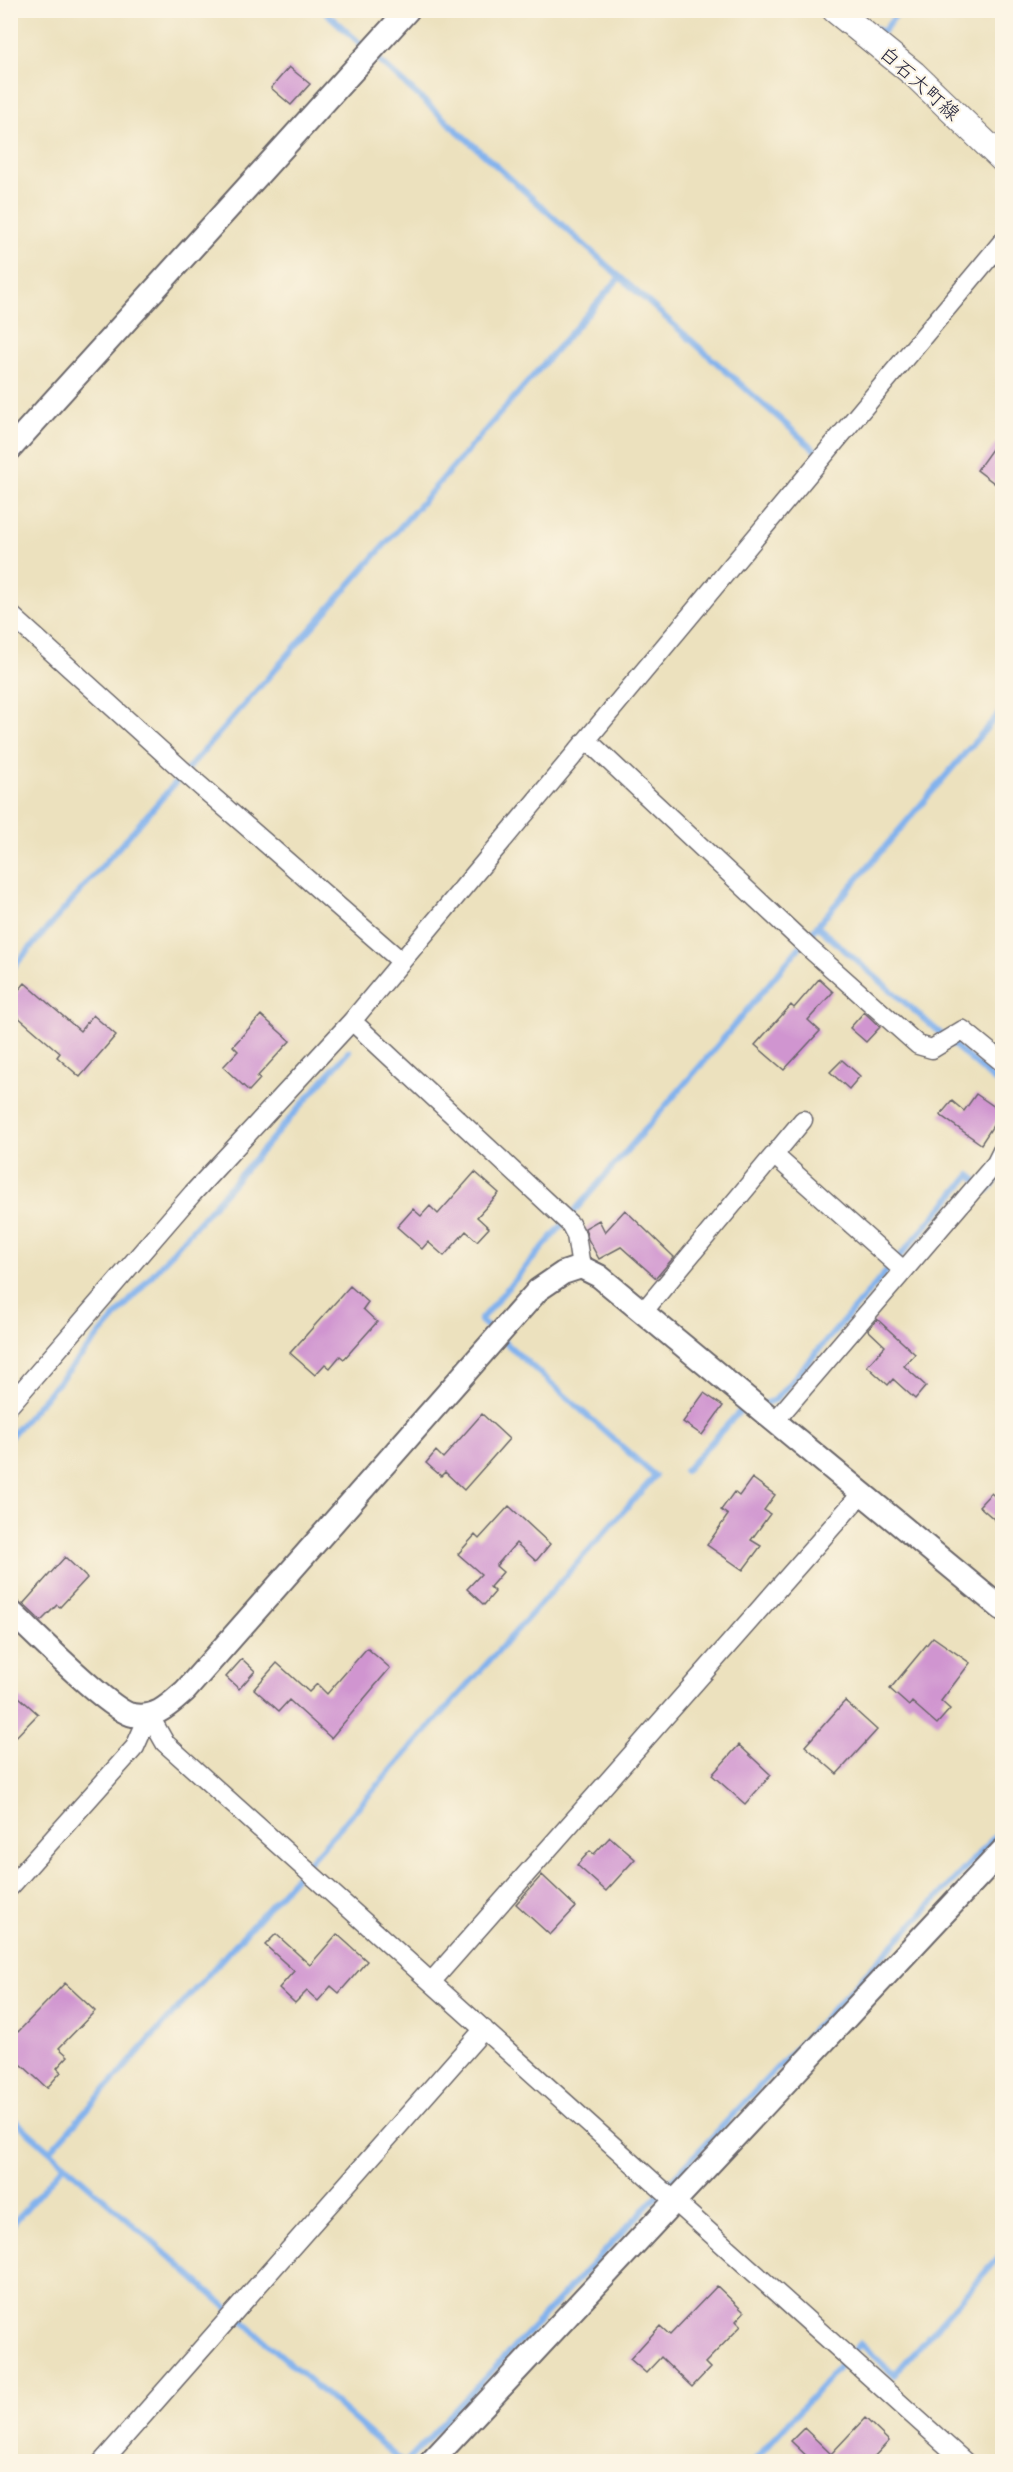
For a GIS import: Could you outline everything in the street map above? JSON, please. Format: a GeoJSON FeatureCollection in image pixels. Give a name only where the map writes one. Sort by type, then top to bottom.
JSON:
{"type":"FeatureCollection","features":[{"type":"Feature","properties":{"kind":"main road","name":"白石大町線"},"geometry":{"type":"LineString","coordinates":[[835,10],[914,74],[1002,159]]}},
{"type":"Feature","properties":{"kind":"street"},"geometry":{"type":"LineString","coordinates":[[10,449],[408,10]]}},
{"type":"Feature","properties":{"kind":"street"},"geometry":{"type":"LineString","coordinates":[[10,1405],[194,1193],[352,1021],[1002,242]]}},
{"type":"Feature","properties":{"kind":"street"},"geometry":{"type":"LineString","coordinates":[[10,614],[401,962]]}},
{"type":"Feature","properties":{"kind":"street"},"geometry":{"type":"LineString","coordinates":[[588,740],[803,942],[918,1045],[932,1049],[963,1030],[1002,1062]]}},
{"type":"Feature","properties":{"kind":"street"},"geometry":{"type":"LineString","coordinates":[[352,1021],[566,1220],[576,1236],[581,1268]]}},
{"type":"Feature","properties":{"kind":"street"},"geometry":{"type":"LineString","coordinates":[[643,1312],[802,1120]]}},
{"type":"Feature","properties":{"kind":"street"},"geometry":{"type":"LineString","coordinates":[[763,1411],[897,1264],[979,1182],[996,1163],[1002,1151]]}},
{"type":"Feature","properties":{"kind":"street"},"geometry":{"type":"LineString","coordinates":[[774,1155],[897,1264]]}},
{"type":"Feature","properties":{"kind":"street"},"geometry":{"type":"LineString","coordinates":[[10,1611],[102,1697],[131,1715],[149,1715],[164,1710],[185,1691],[538,1290],[563,1274],[581,1268],[599,1276],[1002,1609]]}},
{"type":"Feature","properties":{"kind":"street"},"geometry":{"type":"LineString","coordinates":[[432,1982],[862,1493]]}},
{"type":"Feature","properties":{"kind":"street"},"geometry":{"type":"LineString","coordinates":[[149,1715],[165,1743],[965,2462]]}},
{"type":"Feature","properties":{"kind":"street"},"geometry":{"type":"LineString","coordinates":[[10,1887],[135,1747],[149,1715]]}},
{"type":"Feature","properties":{"kind":"street"},"geometry":{"type":"LineString","coordinates":[[431,2462],[668,2193],[1002,1851]]}},
{"type":"Feature","properties":{"kind":"street"},"geometry":{"type":"LineString","coordinates":[[102,2462],[484,2028]]}},
{"type":"Feature","properties":{"kind":"building"},"geometry":{"type":"Polygon","coordinates":[[[289,67],[310,84],[291,105],[271,88],[289,67]]]}},
{"type":"Feature","properties":{"kind":"building"},"geometry":{"type":"Polygon","coordinates":[[[1002,435],[1002,489],[977,470],[1002,435]]]}},
{"type":"Feature","properties":{"kind":"building"},"geometry":{"type":"Polygon","coordinates":[[[819,979],[833,992],[808,1020],[820,1031],[784,1070],[755,1045],[791,1005],[794,1008],[819,979]]]}},
{"type":"Feature","properties":{"kind":"building"},"geometry":{"type":"Polygon","coordinates":[[[25,983],[80,1031],[93,1015],[116,1035],[80,1077],[57,1057],[60,1053],[10,1010],[10,1000],[25,983]]]}},
{"type":"Feature","properties":{"kind":"building"},"geometry":{"type":"Polygon","coordinates":[[[864,1012],[880,1027],[866,1042],[850,1028],[864,1012]]]}},
{"type":"Feature","properties":{"kind":"building"},"geometry":{"type":"Polygon","coordinates":[[[261,1015],[290,1041],[257,1077],[260,1079],[249,1091],[223,1067],[238,1051],[233,1046],[261,1015]]]}},
{"type":"Feature","properties":{"kind":"building"},"geometry":{"type":"Polygon","coordinates":[[[842,1060],[860,1076],[849,1089],[830,1072],[842,1060]]]}},
{"type":"Feature","properties":{"kind":"building"},"geometry":{"type":"Polygon","coordinates":[[[976,1094],[1002,1112],[981,1144],[940,1115],[952,1101],[964,1111],[976,1094]]]}},
{"type":"Feature","properties":{"kind":"building"},"geometry":{"type":"Polygon","coordinates":[[[475,1172],[499,1193],[477,1217],[489,1228],[477,1241],[466,1231],[444,1256],[428,1242],[422,1249],[397,1227],[413,1209],[421,1216],[430,1206],[438,1214],[475,1172]]]}},
{"type":"Feature","properties":{"kind":"building"},"geometry":{"type":"Polygon","coordinates":[[[625,1210],[674,1257],[656,1278],[621,1247],[599,1259],[588,1239],[585,1228],[599,1220],[605,1232],[625,1210]]]}},
{"type":"Feature","properties":{"kind":"building"},"geometry":{"type":"Polygon","coordinates":[[[350,1286],[368,1302],[363,1309],[377,1322],[344,1359],[340,1356],[330,1368],[325,1364],[315,1375],[290,1353],[350,1286]]]}},
{"type":"Feature","properties":{"kind":"building"},"geometry":{"type":"Polygon","coordinates":[[[877,1319],[915,1354],[904,1366],[926,1386],[915,1399],[893,1379],[888,1385],[867,1366],[885,1346],[868,1330],[877,1319]]]}},
{"type":"Feature","properties":{"kind":"building"},"geometry":{"type":"Polygon","coordinates":[[[704,1393],[723,1406],[702,1435],[683,1422],[704,1393]]]}},
{"type":"Feature","properties":{"kind":"building"},"geometry":{"type":"Polygon","coordinates":[[[482,1414],[509,1439],[464,1490],[445,1472],[441,1476],[426,1463],[436,1451],[443,1458],[482,1414]]]}},
{"type":"Feature","properties":{"kind":"building"},"geometry":{"type":"Polygon","coordinates":[[[752,1478],[775,1495],[764,1510],[770,1514],[751,1540],[761,1546],[743,1570],[707,1545],[728,1515],[721,1510],[734,1492],[739,1496],[752,1478]]]}},
{"type":"Feature","properties":{"kind":"building"},"geometry":{"type":"Polygon","coordinates":[[[991,1493],[1002,1503],[1002,1526],[979,1506],[991,1493]]]}},
{"type":"Feature","properties":{"kind":"building"},"geometry":{"type":"Polygon","coordinates":[[[509,1506],[550,1544],[536,1561],[516,1543],[496,1566],[503,1572],[490,1587],[495,1592],[484,1605],[467,1589],[481,1574],[458,1554],[475,1535],[479,1539],[509,1506]]]}},
{"type":"Feature","properties":{"kind":"building"},"geometry":{"type":"Polygon","coordinates":[[[65,1557],[87,1578],[60,1607],[57,1605],[41,1621],[23,1604],[65,1557]]]}},
{"type":"Feature","properties":{"kind":"building"},"geometry":{"type":"Polygon","coordinates":[[[933,1637],[970,1663],[941,1701],[950,1709],[937,1724],[912,1702],[909,1706],[890,1689],[933,1637]]]}},
{"type":"Feature","properties":{"kind":"building"},"geometry":{"type":"Polygon","coordinates":[[[367,1648],[390,1668],[331,1738],[289,1700],[279,1711],[254,1689],[277,1663],[309,1692],[317,1684],[327,1694],[367,1648]]]}},
{"type":"Feature","properties":{"kind":"building"},"geometry":{"type":"Polygon","coordinates":[[[242,1659],[255,1671],[239,1689],[226,1677],[242,1659]]]}},
{"type":"Feature","properties":{"kind":"building"},"geometry":{"type":"Polygon","coordinates":[[[10,1689],[38,1714],[10,1743],[10,1689]]]}},
{"type":"Feature","properties":{"kind":"building"},"geometry":{"type":"Polygon","coordinates":[[[845,1701],[877,1730],[837,1774],[805,1746],[845,1701]]]}},
{"type":"Feature","properties":{"kind":"building"},"geometry":{"type":"Polygon","coordinates":[[[739,1745],[771,1775],[745,1804],[712,1775],[739,1745]]]}},
{"type":"Feature","properties":{"kind":"building"},"geometry":{"type":"Polygon","coordinates":[[[610,1837],[635,1859],[606,1891],[577,1865],[590,1851],[594,1854],[610,1837]]]}},
{"type":"Feature","properties":{"kind":"building"},"geometry":{"type":"Polygon","coordinates":[[[542,1875],[576,1907],[550,1935],[516,1904],[542,1875]]]}},
{"type":"Feature","properties":{"kind":"building"},"geometry":{"type":"Polygon","coordinates":[[[276,1934],[310,1965],[337,1934],[367,1961],[339,1993],[331,1986],[318,2001],[307,1991],[295,2003],[279,1988],[294,1971],[265,1945],[276,1934]]]}},
{"type":"Feature","properties":{"kind":"building"},"geometry":{"type":"Polygon","coordinates":[[[65,1983],[95,2011],[59,2048],[68,2056],[57,2068],[61,2072],[47,2088],[10,2054],[10,2024],[18,2032],[65,1983]]]}},
{"type":"Feature","properties":{"kind":"building"},"geometry":{"type":"Polygon","coordinates":[[[717,2286],[744,2312],[736,2321],[741,2326],[705,2363],[710,2368],[692,2387],[661,2357],[646,2373],[630,2359],[660,2326],[670,2335],[717,2286]]]}},
{"type":"Feature","properties":{"kind":"building"},"geometry":{"type":"Polygon","coordinates":[[[865,2418],[889,2441],[869,2462],[813,2462],[791,2441],[804,2428],[831,2454],[865,2418]]]}},
{"type":"Feature","properties":{"kind":"waterway"},"geometry":{"type":"LineString","coordinates":[[10,971],[620,277],[323,10]]}},
{"type":"Feature","properties":{"kind":"waterway"},"geometry":{"type":"LineString","coordinates":[[876,28],[883,32],[900,10]]}},
{"type":"Feature","properties":{"kind":"waterway"},"geometry":{"type":"LineString","coordinates":[[620,277],[816,451]]}},
{"type":"Feature","properties":{"kind":"waterway"},"geometry":{"type":"LineString","coordinates":[[50,2151],[655,1476],[480,1320],[707,1058],[1002,710]]}},
{"type":"Feature","properties":{"kind":"waterway"},"geometry":{"type":"LineString","coordinates":[[817,926],[1002,1087]]}},
{"type":"Feature","properties":{"kind":"waterway"},"geometry":{"type":"LineString","coordinates":[[10,1437],[349,1051]]}},
{"type":"Feature","properties":{"kind":"waterway"},"geometry":{"type":"LineString","coordinates":[[763,1404],[775,1400],[970,1175],[988,1190],[1002,1173]]}},
{"type":"Feature","properties":{"kind":"waterway"},"geometry":{"type":"LineString","coordinates":[[685,1471],[740,1411],[750,1408]]}},
{"type":"Feature","properties":{"kind":"waterway"},"geometry":{"type":"LineString","coordinates":[[406,2462],[1002,1829]]}},
{"type":"Feature","properties":{"kind":"waterway"},"geometry":{"type":"LineString","coordinates":[[10,2116],[402,2462]]}},
{"type":"Feature","properties":{"kind":"waterway"},"geometry":{"type":"LineString","coordinates":[[10,2227],[65,2164]]}},
{"type":"Feature","properties":{"kind":"waterway"},"geometry":{"type":"LineString","coordinates":[[753,2462],[860,2343],[894,2375],[1002,2253]]}}]}
